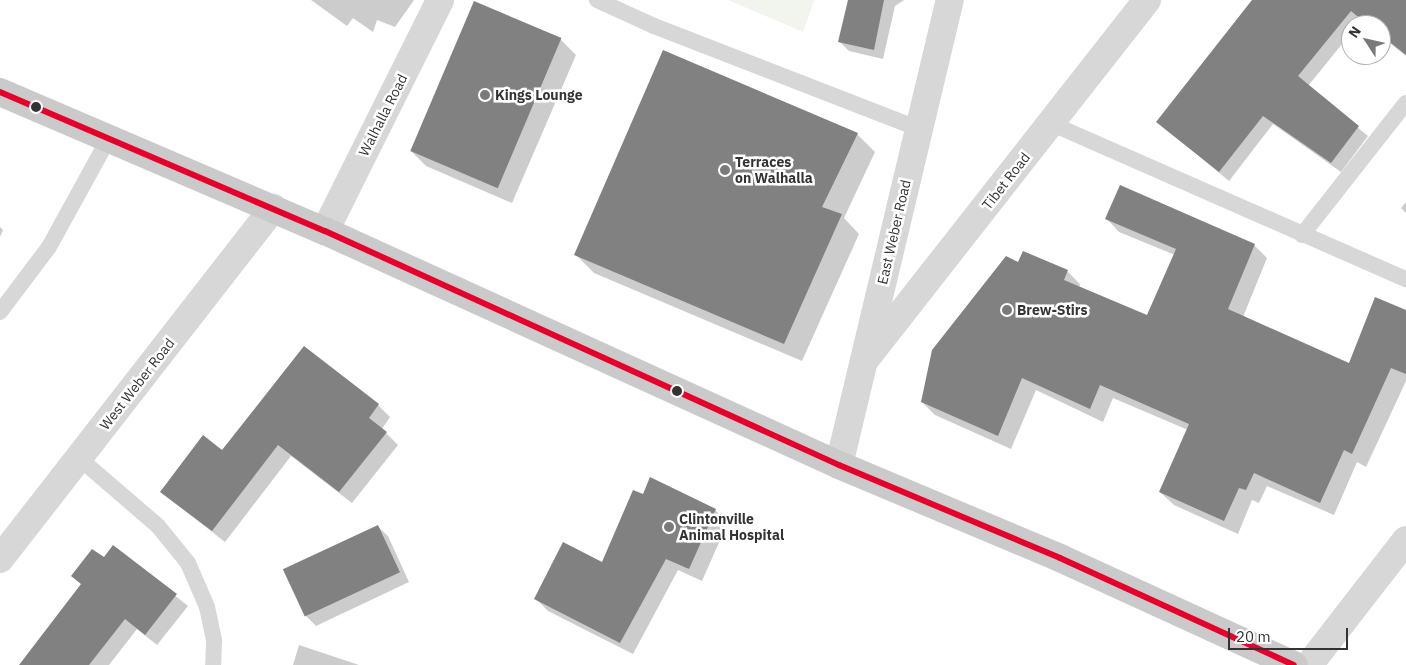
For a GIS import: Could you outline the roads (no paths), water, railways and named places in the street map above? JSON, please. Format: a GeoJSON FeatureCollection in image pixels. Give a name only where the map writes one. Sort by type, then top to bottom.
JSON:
{"type":"FeatureCollection","features":[{"type":"Feature","properties":{"kind":"main road"},"geometry":{"type":"LineString","coordinates":[[0,92],[273,208],[839,465],[1060,558],[1294,664]]}},
{"type":"Feature","properties":{"kind":"street","name":"Walhalla Road"},"geometry":{"type":"LineString","coordinates":[[325,231],[440,0]]}},
{"type":"Feature","properties":{"kind":"street","name":"East Weber Road"},"geometry":{"type":"LineString","coordinates":[[839,465],[950,0]]}},
{"type":"Feature","properties":{"kind":"street","name":"Tibet Road"},"geometry":{"type":"LineString","coordinates":[[864,361],[1147,0]]}},
{"type":"Feature","properties":{"kind":"street","name":"West Weber Road"},"geometry":{"type":"LineString","coordinates":[[0,559],[273,208]]}},
{"type":"Feature","properties":{"kind":"street"},"geometry":{"type":"LineString","coordinates":[[1294,664],[1406,540]]}},
{"type":"Feature","properties":{"kind":"lane"},"geometry":{"type":"LineString","coordinates":[[597,0],[654,26],[919,128]]}},
{"type":"Feature","properties":{"kind":"lane"},"geometry":{"type":"LineString","coordinates":[[1302,235],[1406,103]]}},
{"type":"Feature","properties":{"kind":"lane"},"geometry":{"type":"LineString","coordinates":[[1050,124],[1406,279]]}},
{"type":"Feature","properties":{"kind":"lane"},"geometry":{"type":"LineString","coordinates":[[0,312],[49,247],[109,138]]}},
{"type":"Feature","properties":{"kind":"lane"},"geometry":{"type":"LineString","coordinates":[[78,458],[158,526],[188,563],[207,607],[214,641],[213,665]]}},
{"type":"Feature","properties":{"kind":"place","name":"Kings Lounge"},"geometry":{"type":"Point","coordinates":[485,95]}},
{"type":"Feature","properties":{"kind":"place","name":"Terraces on Walhalla"},"geometry":{"type":"Point","coordinates":[725,170]}},
{"type":"Feature","properties":{"kind":"place","name":"Brew-Stirs"},"geometry":{"type":"Point","coordinates":[1007,310]}},
{"type":"Feature","properties":{"kind":"place","name":"Clintonville Animal Hospital"},"geometry":{"type":"Point","coordinates":[669,527]}}]}
